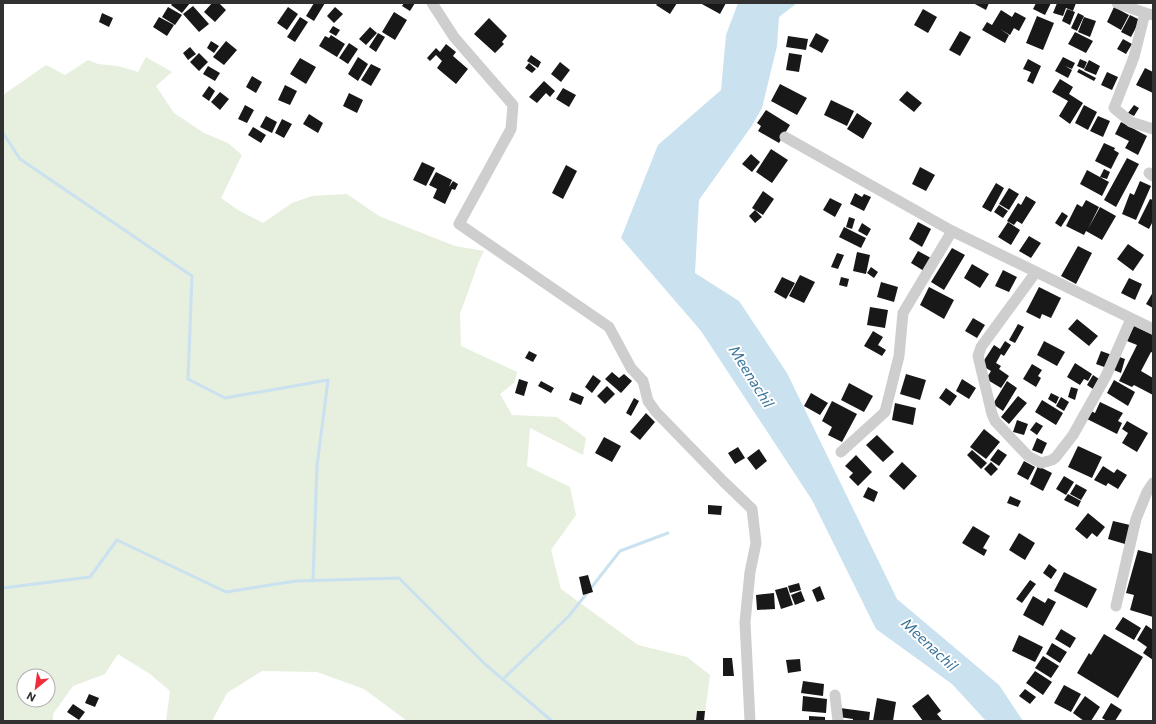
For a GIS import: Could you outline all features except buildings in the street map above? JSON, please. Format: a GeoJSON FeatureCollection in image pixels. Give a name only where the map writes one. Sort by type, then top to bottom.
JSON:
{"type":"FeatureCollection","features":[{"type":"Feature","properties":{"kind":"street"},"geometry":{"type":"LineString","coordinates":[[432,3],[454,36],[513,105],[511,128],[459,224],[609,327],[631,368],[643,381],[648,401],[656,412],[752,509],[756,542],[750,572],[745,622],[750,721]]}},
{"type":"Feature","properties":{"kind":"street"},"geometry":{"type":"LineString","coordinates":[[1117,3],[1149,14],[1114,108],[1130,122],[1153,129]]}},
{"type":"Feature","properties":{"kind":"street"},"geometry":{"type":"LineString","coordinates":[[785,138],[952,231],[1153,329]]}},
{"type":"Feature","properties":{"kind":"street"},"geometry":{"type":"LineString","coordinates":[[841,452],[886,412],[899,356],[903,313],[952,231]]}},
{"type":"Feature","properties":{"kind":"street"},"geometry":{"type":"LineString","coordinates":[[1036,272],[982,347],[978,356],[995,421],[1028,456],[1041,463],[1052,460],[1056,457],[1073,435],[1106,376],[1132,319]]}},
{"type":"Feature","properties":{"kind":"street"},"geometry":{"type":"LineString","coordinates":[[1116,606],[1136,519],[1146,492],[1153,483]]}},
{"type":"Feature","properties":{"kind":"street"},"geometry":{"type":"LineString","coordinates":[[835,695],[838,721]]}},
{"type":"Feature","properties":{"kind":"green space"},"geometry":{"type":"Polygon","coordinates":[[[146,57],[172,72],[156,86],[174,113],[204,133],[228,143],[242,155],[221,198],[238,210],[263,223],[292,203],[312,196],[347,194],[379,216],[455,246],[484,251],[460,314],[461,346],[517,372],[515,382],[500,394],[512,415],[557,417],[586,438],[583,455],[530,428],[527,466],[570,487],[576,515],[551,550],[561,589],[638,645],[687,657],[710,675],[705,713],[694,721],[407,721],[364,689],[317,672],[262,671],[227,693],[212,721],[166,721],[170,691],[150,674],[118,654],[105,674],[73,686],[53,714],[53,721],[3,721],[3,95],[46,65],[65,75],[88,60],[98,64],[118,66],[138,72],[146,57]]]}},
{"type":"Feature","properties":{"kind":"water","name":"Meenachil"},"geometry":{"type":"Polygon","coordinates":[[[738,3],[797,3],[779,17],[777,46],[762,108],[751,127],[699,200],[695,273],[739,301],[787,373],[897,599],[999,685],[1023,721],[986,721],[952,684],[876,629],[812,500],[701,331],[621,238],[658,145],[721,90],[726,35],[738,3]]]}},
{"type":"Feature","properties":{"kind":"waterway"},"geometry":{"type":"LineString","coordinates":[[3,133],[20,159],[192,276],[188,379],[225,398],[328,380],[317,466],[313,581]]}},
{"type":"Feature","properties":{"kind":"waterway"},"geometry":{"type":"LineString","coordinates":[[503,679],[569,616],[620,551],[668,533]]}},
{"type":"Feature","properties":{"kind":"waterway"},"geometry":{"type":"LineString","coordinates":[[3,588],[90,577],[117,540],[226,592],[296,581],[399,578],[486,665],[552,721]]}}]}
